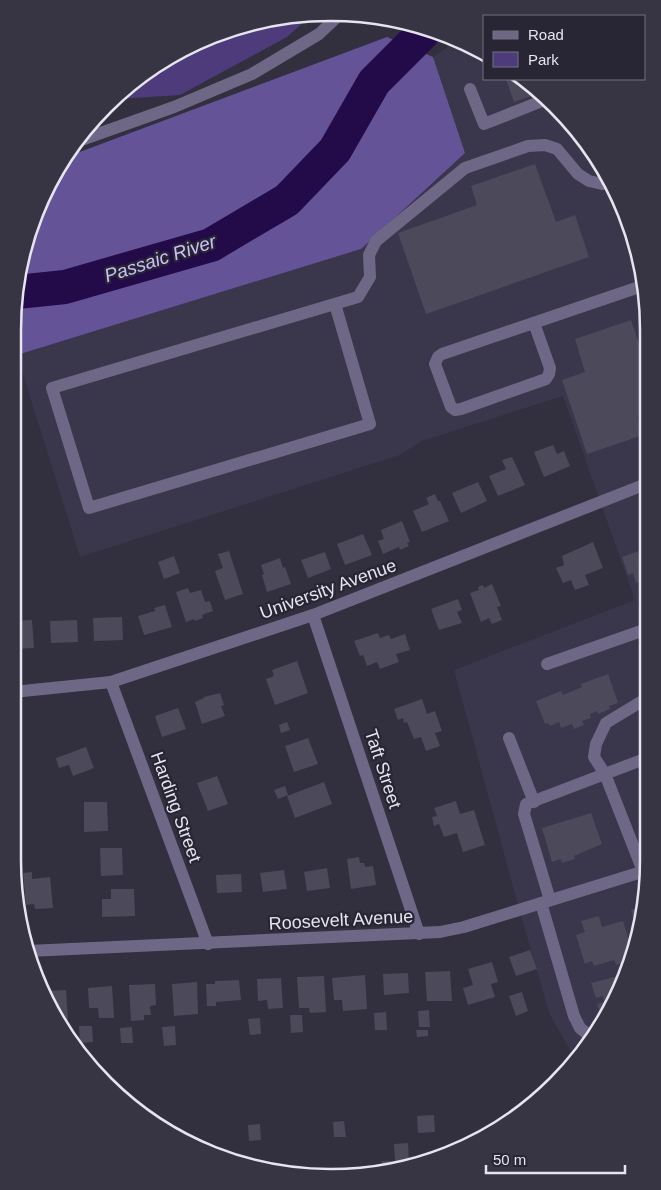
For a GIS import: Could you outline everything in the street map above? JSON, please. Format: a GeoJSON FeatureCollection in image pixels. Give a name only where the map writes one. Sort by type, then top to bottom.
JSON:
{"type":"FeatureCollection","features":[{"type":"Feature","properties":{"kind":"street"},"geometry":{"type":"LineString","coordinates":[[89,137],[174,107],[252,74],[319,34],[333,21]]}},
{"type":"Feature","properties":{"kind":"street"},"geometry":{"type":"LineString","coordinates":[[470,89],[484,124],[539,102]]}},
{"type":"Feature","properties":{"kind":"street"},"geometry":{"type":"LineString","coordinates":[[335,304],[370,424],[89,508],[52,388],[358,297],[370,277],[369,255],[376,241],[465,168],[528,146],[545,145],[557,149],[578,174],[589,181],[602,184]]}},
{"type":"Feature","properties":{"kind":"street"},"geometry":{"type":"LineString","coordinates":[[534,323],[550,368],[546,380],[461,409],[455,410],[451,407],[435,364],[438,357],[534,323],[637,288]]}},
{"type":"Feature","properties":{"kind":"street","name":"University Avenue"},"geometry":{"type":"LineString","coordinates":[[21,691],[112,682],[313,615],[640,486]]}},
{"type":"Feature","properties":{"kind":"street","name":"Taft Street"},"geometry":{"type":"LineString","coordinates":[[313,615],[419,934]]}},
{"type":"Feature","properties":{"kind":"street"},"geometry":{"type":"LineString","coordinates":[[546,664],[640,631]]}},
{"type":"Feature","properties":{"kind":"street","name":"Harding Street"},"geometry":{"type":"LineString","coordinates":[[112,682],[208,944]]}},
{"type":"Feature","properties":{"kind":"street"},"geometry":{"type":"LineString","coordinates":[[640,702],[606,723],[596,744],[594,757],[605,774],[640,856]]}},
{"type":"Feature","properties":{"kind":"street"},"geometry":{"type":"LineString","coordinates":[[509,738],[534,802]]}},
{"type":"Feature","properties":{"kind":"street"},"geometry":{"type":"LineString","coordinates":[[586,1033],[580,1028],[574,1016],[524,814],[526,804],[640,761]]}},
{"type":"Feature","properties":{"kind":"street","name":"Roosevelt Avenue"},"geometry":{"type":"LineString","coordinates":[[35,951],[440,932],[464,927],[639,872]]}},
{"type":"Feature","properties":{"kind":"shaded area"},"geometry":{"type":"Polygon","coordinates":[[[387,37],[433,57],[465,153],[361,249],[21,354],[24,290],[32,250],[53,194],[77,153],[387,37]]]}},
{"type":"Feature","properties":{"kind":"shaded area"},"geometry":{"type":"Polygon","coordinates":[[[450,45],[467,53],[483,62],[483,80],[512,80],[534,98],[563,127],[588,159],[608,194],[629,250],[637,290],[640,330],[639,880],[634,920],[616,978],[598,1014],[573,1052],[570,1050],[550,1015],[454,670],[635,600],[563,396],[422,441],[400,455],[80,557],[21,368],[21,354],[361,249],[465,153],[433,57],[450,45]]]}},
{"type":"Feature","properties":{"kind":"green space"},"geometry":{"type":"Polygon","coordinates":[[[303,23],[287,37],[180,95],[126,99],[159,73],[212,45],[270,27],[303,23]]]}},
{"type":"Feature","properties":{"kind":"building"},"geometry":{"type":"Polygon","coordinates":[[[506,80],[512,80],[532,96],[514,102],[506,80]]]}},
{"type":"Feature","properties":{"kind":"building"},"geometry":{"type":"Polygon","coordinates":[[[535,164],[556,222],[575,215],[589,257],[426,314],[398,233],[477,205],[471,186],[535,164]]]}},
{"type":"Feature","properties":{"kind":"building"},"geometry":{"type":"Polygon","coordinates":[[[631,320],[640,346],[640,416],[638,417],[640,436],[587,454],[562,380],[585,372],[575,339],[631,320]]]}},
{"type":"Feature","properties":{"kind":"building"},"geometry":{"type":"Polygon","coordinates":[[[553,445],[557,454],[564,451],[570,466],[544,477],[534,452],[553,445]]]}},
{"type":"Feature","properties":{"kind":"building"},"geometry":{"type":"Polygon","coordinates":[[[512,457],[525,485],[498,496],[489,476],[506,469],[502,460],[512,457]]]}},
{"type":"Feature","properties":{"kind":"building"},"geometry":{"type":"Polygon","coordinates":[[[478,482],[487,501],[461,513],[452,493],[478,482]]]}},
{"type":"Feature","properties":{"kind":"building"},"geometry":{"type":"Polygon","coordinates":[[[435,494],[449,521],[422,532],[413,511],[429,504],[426,498],[435,494]]]}},
{"type":"Feature","properties":{"kind":"building"},"geometry":{"type":"Polygon","coordinates":[[[402,521],[410,542],[407,543],[409,546],[400,550],[399,547],[383,554],[378,541],[384,539],[381,530],[402,521]]]}},
{"type":"Feature","properties":{"kind":"building"},"geometry":{"type":"Polygon","coordinates":[[[363,534],[372,555],[345,565],[337,544],[363,534]]]}},
{"type":"Feature","properties":{"kind":"building"},"geometry":{"type":"Polygon","coordinates":[[[593,542],[603,568],[585,575],[589,585],[575,590],[571,580],[563,583],[556,568],[564,565],[562,556],[593,542]]]}},
{"type":"Feature","properties":{"kind":"building"},"geometry":{"type":"Polygon","coordinates":[[[229,551],[243,594],[225,600],[215,571],[223,568],[218,554],[229,551]]]}},
{"type":"Feature","properties":{"kind":"building"},"geometry":{"type":"Polygon","coordinates":[[[640,551],[640,582],[636,583],[633,573],[628,575],[622,557],[640,551]]]}},
{"type":"Feature","properties":{"kind":"building"},"geometry":{"type":"Polygon","coordinates":[[[325,552],[331,569],[308,578],[301,560],[325,552]]]}},
{"type":"Feature","properties":{"kind":"building"},"geometry":{"type":"Polygon","coordinates":[[[174,556],[180,573],[164,579],[158,562],[174,556]]]}},
{"type":"Feature","properties":{"kind":"building"},"geometry":{"type":"Polygon","coordinates":[[[280,558],[291,584],[267,592],[261,565],[280,558]]]}},
{"type":"Feature","properties":{"kind":"building"},"geometry":{"type":"Polygon","coordinates":[[[492,584],[501,606],[497,607],[502,620],[492,624],[489,618],[481,622],[470,593],[479,590],[478,587],[483,585],[484,588],[492,584]]]}},
{"type":"Feature","properties":{"kind":"building"},"geometry":{"type":"Polygon","coordinates":[[[188,588],[190,593],[201,590],[205,602],[210,601],[213,611],[202,615],[203,618],[186,622],[176,592],[188,588]]]}},
{"type":"Feature","properties":{"kind":"building"},"geometry":{"type":"Polygon","coordinates":[[[458,599],[462,610],[457,612],[462,623],[439,630],[431,609],[458,599]]]}},
{"type":"Feature","properties":{"kind":"building"},"geometry":{"type":"Polygon","coordinates":[[[165,605],[172,627],[144,635],[138,616],[155,611],[154,608],[165,605]]]}},
{"type":"Feature","properties":{"kind":"building"},"geometry":{"type":"Polygon","coordinates":[[[122,617],[123,640],[94,641],[93,618],[122,617]]]}},
{"type":"Feature","properties":{"kind":"building"},"geometry":{"type":"Polygon","coordinates":[[[32,620],[34,648],[21,649],[21,621],[32,620]]]}},
{"type":"Feature","properties":{"kind":"building"},"geometry":{"type":"Polygon","coordinates":[[[77,620],[78,642],[51,643],[50,621],[77,620]]]}},
{"type":"Feature","properties":{"kind":"building"},"geometry":{"type":"Polygon","coordinates":[[[378,633],[380,638],[389,635],[391,639],[405,634],[410,650],[396,654],[399,662],[380,669],[377,662],[367,666],[363,655],[360,656],[354,641],[378,633]]]}},
{"type":"Feature","properties":{"kind":"building"},"geometry":{"type":"Polygon","coordinates":[[[297,661],[308,693],[275,705],[266,679],[274,676],[272,670],[297,661]]]}},
{"type":"Feature","properties":{"kind":"building"},"geometry":{"type":"Polygon","coordinates":[[[608,674],[618,703],[609,706],[610,709],[598,714],[597,711],[590,714],[591,718],[582,721],[584,725],[574,729],[572,724],[561,728],[559,722],[550,726],[548,723],[545,724],[536,701],[561,691],[563,695],[582,687],[581,684],[608,674]]]}},
{"type":"Feature","properties":{"kind":"building"},"geometry":{"type":"Polygon","coordinates":[[[220,693],[224,705],[221,706],[225,716],[202,724],[195,702],[204,697],[220,693]]]}},
{"type":"Feature","properties":{"kind":"building"},"geometry":{"type":"Polygon","coordinates":[[[422,699],[427,714],[435,711],[442,731],[435,733],[440,746],[426,751],[421,737],[414,739],[407,722],[404,723],[403,718],[398,720],[394,709],[422,699]]]}},
{"type":"Feature","properties":{"kind":"building"},"geometry":{"type":"Polygon","coordinates":[[[178,708],[186,729],[162,737],[155,716],[178,708]]]}},
{"type":"Feature","properties":{"kind":"building"},"geometry":{"type":"Polygon","coordinates":[[[287,722],[290,730],[281,733],[279,725],[287,722]]]}},
{"type":"Feature","properties":{"kind":"building"},"geometry":{"type":"Polygon","coordinates":[[[308,738],[318,764],[294,772],[285,746],[308,738]]]}},
{"type":"Feature","properties":{"kind":"building"},"geometry":{"type":"Polygon","coordinates":[[[86,747],[94,768],[73,776],[69,765],[59,768],[56,758],[86,747]]]}},
{"type":"Feature","properties":{"kind":"building"},"geometry":{"type":"Polygon","coordinates":[[[217,776],[228,804],[208,811],[197,783],[217,776]]]}},
{"type":"Feature","properties":{"kind":"building"},"geometry":{"type":"Polygon","coordinates":[[[324,782],[332,804],[295,818],[287,796],[324,782]]]}},
{"type":"Feature","properties":{"kind":"building"},"geometry":{"type":"Polygon","coordinates":[[[285,786],[288,795],[278,799],[274,790],[285,786]]]}},
{"type":"Feature","properties":{"kind":"building"},"geometry":{"type":"Polygon","coordinates":[[[456,801],[460,814],[474,810],[485,845],[463,852],[457,833],[444,837],[439,824],[434,826],[432,817],[437,816],[434,808],[456,801]]]}},
{"type":"Feature","properties":{"kind":"building"},"geometry":{"type":"Polygon","coordinates":[[[84,802],[107,802],[108,831],[84,832],[84,802]]]}},
{"type":"Feature","properties":{"kind":"building"},"geometry":{"type":"Polygon","coordinates":[[[591,813],[602,844],[574,856],[575,859],[562,863],[561,859],[552,862],[542,828],[591,813]]]}},
{"type":"Feature","properties":{"kind":"building"},"geometry":{"type":"Polygon","coordinates":[[[100,848],[122,848],[123,875],[101,876],[100,848]]]}},
{"type":"Feature","properties":{"kind":"building"},"geometry":{"type":"Polygon","coordinates":[[[359,857],[360,863],[364,863],[365,867],[373,866],[376,885],[351,889],[347,859],[359,857]]]}},
{"type":"Feature","properties":{"kind":"building"},"geometry":{"type":"Polygon","coordinates":[[[327,868],[330,888],[307,891],[304,872],[327,868]]]}},
{"type":"Feature","properties":{"kind":"building"},"geometry":{"type":"Polygon","coordinates":[[[284,870],[287,889],[263,892],[260,873],[284,870]]]}},
{"type":"Feature","properties":{"kind":"building"},"geometry":{"type":"Polygon","coordinates":[[[32,872],[32,879],[50,877],[53,908],[35,909],[34,904],[26,905],[23,873],[32,872]]]}},
{"type":"Feature","properties":{"kind":"building"},"geometry":{"type":"Polygon","coordinates":[[[241,874],[242,892],[217,893],[216,875],[241,874]]]}},
{"type":"Feature","properties":{"kind":"building"},"geometry":{"type":"Polygon","coordinates":[[[111,889],[134,889],[135,916],[102,917],[102,899],[111,899],[111,889]]]}},
{"type":"Feature","properties":{"kind":"building"},"geometry":{"type":"Polygon","coordinates":[[[636,908],[634,921],[631,910],[636,908]]]}},
{"type":"Feature","properties":{"kind":"building"},"geometry":{"type":"Polygon","coordinates":[[[599,916],[602,927],[623,921],[629,940],[621,964],[616,965],[614,960],[594,966],[592,961],[585,964],[576,935],[585,932],[581,921],[599,916]]]}},
{"type":"Feature","properties":{"kind":"building"},"geometry":{"type":"Polygon","coordinates":[[[530,950],[537,969],[516,976],[509,957],[530,950]]]}},
{"type":"Feature","properties":{"kind":"building"},"geometry":{"type":"Polygon","coordinates":[[[492,962],[498,982],[491,984],[495,997],[468,1005],[463,988],[473,985],[468,969],[492,962]]]}},
{"type":"Feature","properties":{"kind":"building"},"geometry":{"type":"Polygon","coordinates":[[[450,971],[452,1001],[427,1001],[425,972],[450,971]]]}},
{"type":"Feature","properties":{"kind":"building"},"geometry":{"type":"Polygon","coordinates":[[[408,973],[409,993],[384,995],[383,974],[408,973]]]}},
{"type":"Feature","properties":{"kind":"building"},"geometry":{"type":"Polygon","coordinates":[[[365,975],[367,1009],[343,1011],[342,1000],[334,1000],[332,978],[365,975]]]}},
{"type":"Feature","properties":{"kind":"building"},"geometry":{"type":"Polygon","coordinates":[[[324,976],[326,1012],[310,1013],[309,1008],[299,1008],[297,977],[324,976]]]}},
{"type":"Feature","properties":{"kind":"building"},"geometry":{"type":"Polygon","coordinates":[[[617,976],[599,1011],[597,1004],[604,1002],[603,996],[596,998],[591,983],[617,976]]]}},
{"type":"Feature","properties":{"kind":"building"},"geometry":{"type":"Polygon","coordinates":[[[281,978],[283,1008],[268,1009],[267,1000],[258,1001],[257,979],[281,978]]]}},
{"type":"Feature","properties":{"kind":"building"},"geometry":{"type":"Polygon","coordinates":[[[239,980],[241,1000],[216,1002],[216,1006],[207,1006],[206,984],[215,984],[215,981],[239,980]]]}},
{"type":"Feature","properties":{"kind":"building"},"geometry":{"type":"Polygon","coordinates":[[[197,982],[198,1014],[174,1016],[172,984],[197,982]]]}},
{"type":"Feature","properties":{"kind":"building"},"geometry":{"type":"Polygon","coordinates":[[[155,984],[156,1005],[150,1006],[151,1015],[144,1015],[144,1020],[131,1021],[129,985],[155,984]]]}},
{"type":"Feature","properties":{"kind":"building"},"geometry":{"type":"Polygon","coordinates":[[[112,986],[114,1018],[99,1018],[98,1008],[89,1008],[88,988],[112,986]]]}},
{"type":"Feature","properties":{"kind":"building"},"geometry":{"type":"Polygon","coordinates":[[[66,990],[68,1020],[67,1020],[51,991],[66,990]]]}},
{"type":"Feature","properties":{"kind":"building"},"geometry":{"type":"Polygon","coordinates":[[[522,992],[528,1011],[516,1016],[509,996],[522,992]]]}},
{"type":"Feature","properties":{"kind":"building"},"geometry":{"type":"Polygon","coordinates":[[[429,1010],[430,1027],[419,1027],[418,1011],[429,1010]]]}},
{"type":"Feature","properties":{"kind":"building"},"geometry":{"type":"Polygon","coordinates":[[[386,1012],[387,1030],[375,1030],[374,1013],[386,1012]]]}},
{"type":"Feature","properties":{"kind":"building"},"geometry":{"type":"Polygon","coordinates":[[[290,1015],[302,1015],[303,1032],[291,1033],[290,1015]]]}},
{"type":"Feature","properties":{"kind":"building"},"geometry":{"type":"Polygon","coordinates":[[[260,1018],[261,1034],[250,1035],[248,1019],[260,1018]]]}},
{"type":"Feature","properties":{"kind":"building"},"geometry":{"type":"Polygon","coordinates":[[[79,1026],[92,1026],[93,1042],[81,1043],[79,1026]]]}},
{"type":"Feature","properties":{"kind":"building"},"geometry":{"type":"Polygon","coordinates":[[[175,1026],[176,1045],[164,1046],[162,1027],[175,1026]]]}},
{"type":"Feature","properties":{"kind":"building"},"geometry":{"type":"Polygon","coordinates":[[[132,1027],[133,1043],[121,1043],[120,1028],[132,1027]]]}},
{"type":"Feature","properties":{"kind":"building"},"geometry":{"type":"Polygon","coordinates":[[[416,1030],[428,1030],[428,1036],[417,1037],[416,1030]]]}},
{"type":"Feature","properties":{"kind":"building"},"geometry":{"type":"Polygon","coordinates":[[[434,1115],[435,1132],[418,1133],[417,1116],[434,1115]]]}},
{"type":"Feature","properties":{"kind":"building"},"geometry":{"type":"Polygon","coordinates":[[[344,1121],[346,1137],[334,1137],[333,1122],[344,1121]]]}},
{"type":"Feature","properties":{"kind":"building"},"geometry":{"type":"Polygon","coordinates":[[[260,1124],[261,1140],[249,1141],[248,1125],[260,1124]]]}},
{"type":"Feature","properties":{"kind":"building"},"geometry":{"type":"Polygon","coordinates":[[[408,1143],[409,1159],[382,1164],[382,1161],[395,1161],[394,1144],[408,1143]]]}},
{"type":"Feature","properties":{"kind":"waterway","name":"Passaic River"},"geometry":{"type":"LineString","coordinates":[[24,291],[65,287],[211,245],[287,200],[335,150],[374,82],[421,35]]}}]}
